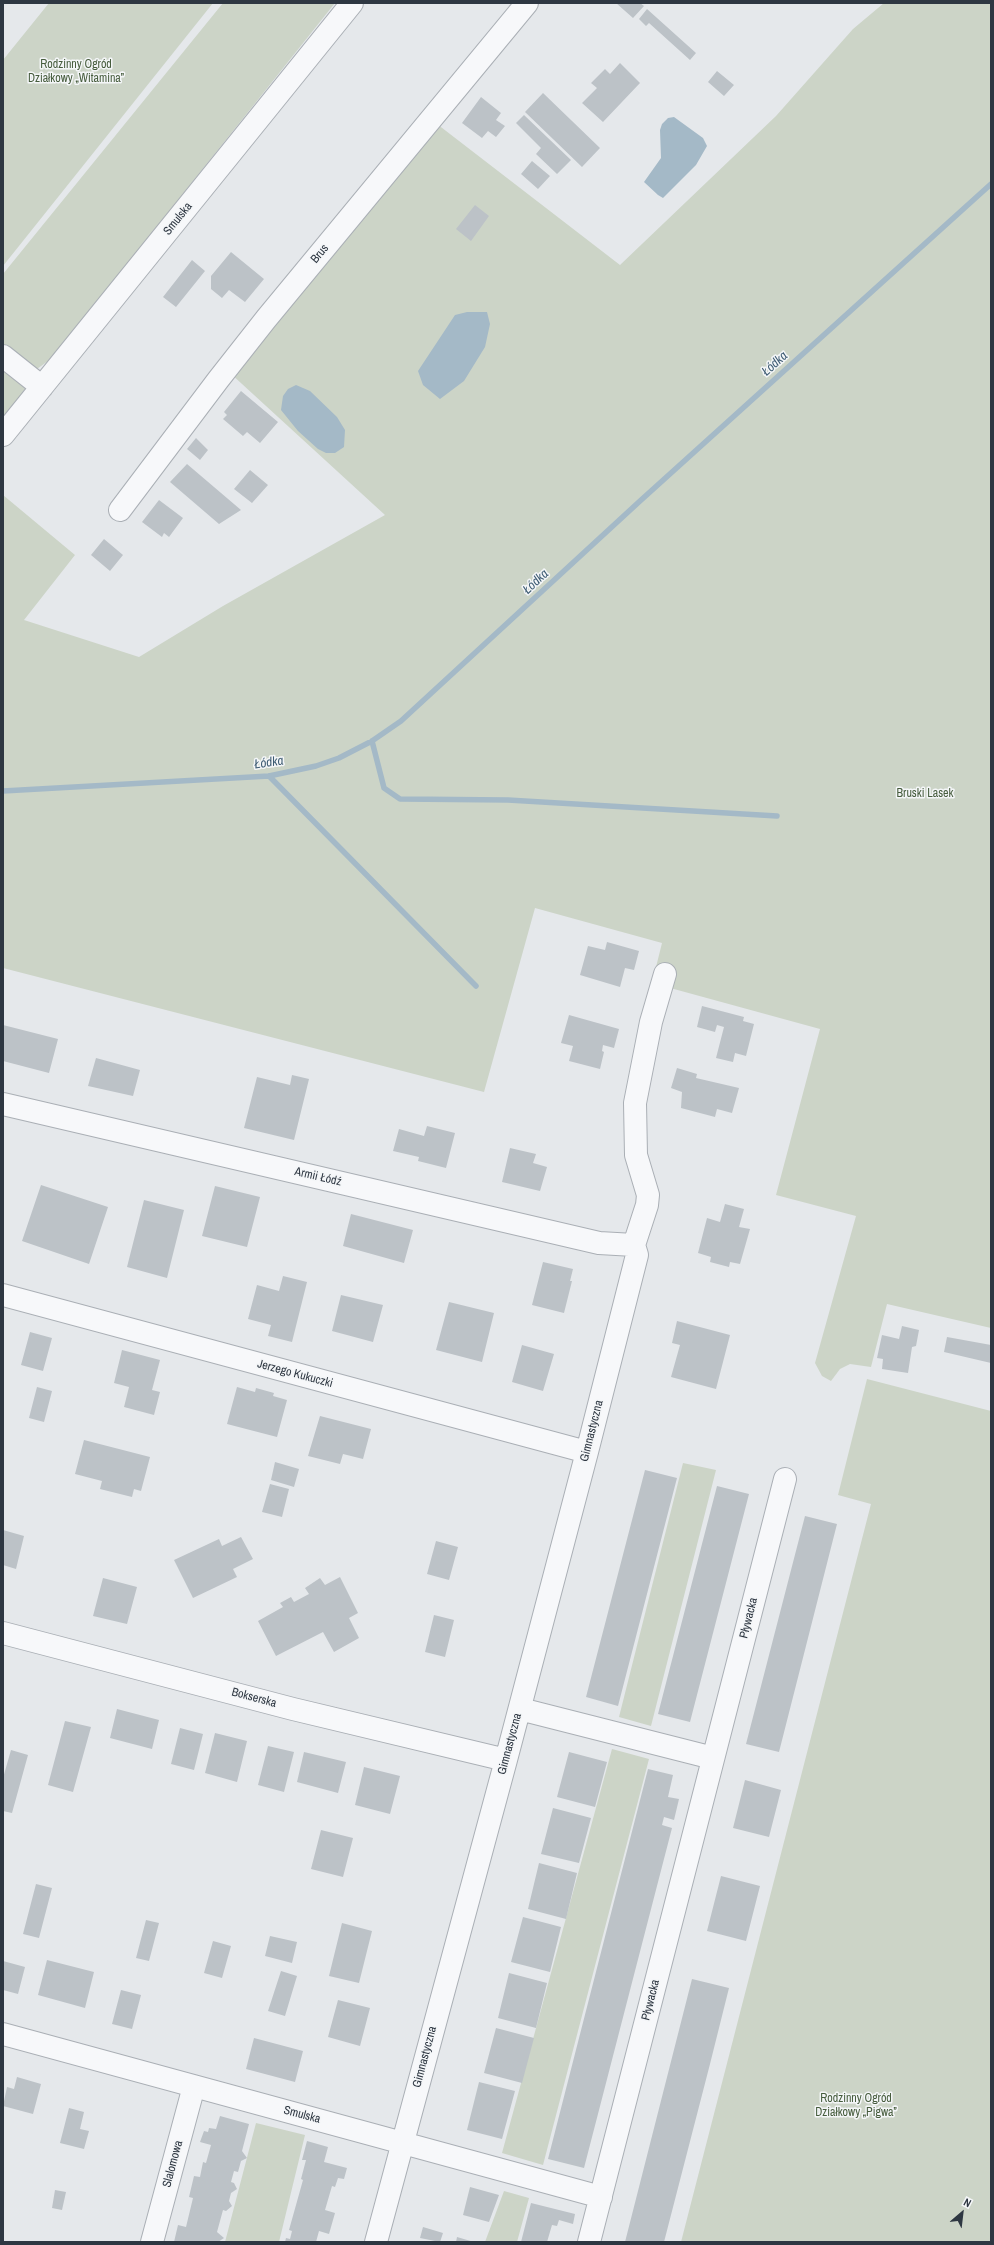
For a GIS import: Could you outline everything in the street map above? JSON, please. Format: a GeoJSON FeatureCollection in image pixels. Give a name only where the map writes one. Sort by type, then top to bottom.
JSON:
{"type":"FeatureCollection","features":[{"type":"Feature","properties":{"kind":"street","name":"Smulska"},"geometry":{"type":"LineString","coordinates":[[3,435],[352,3]]}},
{"type":"Feature","properties":{"kind":"street","name":"Brus"},"geometry":{"type":"LineString","coordinates":[[120,510],[247,344],[527,3]]}},
{"type":"Feature","properties":{"kind":"street"},"geometry":{"type":"LineString","coordinates":[[3,356],[42,387]]}},
{"type":"Feature","properties":{"kind":"street","name":"Gimnastyczna"},"geometry":{"type":"LineString","coordinates":[[376,2242],[520,1709],[637,1255],[634,1245],[647,1205],[648,1195],[636,1155],[635,1103],[651,1022],[665,974]]}},
{"type":"Feature","properties":{"kind":"street","name":"Armii Łódź"},"geometry":{"type":"LineString","coordinates":[[3,1104],[599,1243],[634,1245]]}},
{"type":"Feature","properties":{"kind":"street","name":"Jerzego Kukuczki"},"geometry":{"type":"LineString","coordinates":[[3,1296],[587,1452]]}},
{"type":"Feature","properties":{"kind":"street","name":"Pływacka"},"geometry":{"type":"LineString","coordinates":[[589,2242],[785,1479]]}},
{"type":"Feature","properties":{"kind":"street","name":"Bokserska"},"geometry":{"type":"LineString","coordinates":[[3,1633],[293,1709],[506,1760]]}},
{"type":"Feature","properties":{"kind":"street"},"geometry":{"type":"LineString","coordinates":[[520,1709],[713,1758]]}},
{"type":"Feature","properties":{"kind":"street","name":"Smulska"},"geometry":{"type":"LineString","coordinates":[[3,2034],[601,2197]]}},
{"type":"Feature","properties":{"kind":"street","name":"Slalomowa"},"geometry":{"type":"LineString","coordinates":[[152,2242],[194,2086]]}},
{"type":"Feature","properties":{"kind":"green space","name":"Rodzinny Ogród Działkowy „Witamina”"},"geometry":{"type":"Polygon","coordinates":[[[49,3],[213,3],[3,266],[3,60],[49,3]]]}},
{"type":"Feature","properties":{"kind":"green space"},"geometry":{"type":"Polygon","coordinates":[[[223,3],[335,3],[52,358],[37,369],[11,357],[3,347],[3,274],[223,3]]]}},
{"type":"Feature","properties":{"kind":"green space","name":"Bruski Lasek"},"geometry":{"type":"Polygon","coordinates":[[[884,3],[991,3],[991,1328],[887,1304],[871,1367],[850,1364],[840,1369],[831,1381],[822,1376],[815,1363],[856,1216],[776,1195],[820,1029],[652,983],[662,943],[535,908],[484,1092],[3,968],[3,495],[75,555],[24,620],[139,657],[223,606],[385,515],[230,373],[437,124],[620,265],[776,116],[853,29],[884,3]]]}},
{"type":"Feature","properties":{"kind":"green space"},"geometry":{"type":"Polygon","coordinates":[[[3,367],[26,386],[23,394],[3,418],[3,367]]]}},
{"type":"Feature","properties":{"kind":"green space","name":"Rodzinny Ogród Działkowy „Pigwa”"},"geometry":{"type":"Polygon","coordinates":[[[867,1379],[991,1411],[991,2242],[681,2242],[871,1504],[838,1495],[867,1379]]]}},
{"type":"Feature","properties":{"kind":"green space"},"geometry":{"type":"Polygon","coordinates":[[[683,1463],[716,1470],[651,1726],[619,1717],[683,1463]]]}},
{"type":"Feature","properties":{"kind":"green space"},"geometry":{"type":"Polygon","coordinates":[[[612,1749],[649,1759],[543,2165],[502,2153],[612,1749]]]}},
{"type":"Feature","properties":{"kind":"green space"},"geometry":{"type":"Polygon","coordinates":[[[256,2123],[305,2135],[279,2242],[225,2242],[256,2123]]]}},
{"type":"Feature","properties":{"kind":"green space"},"geometry":{"type":"Polygon","coordinates":[[[504,2191],[529,2198],[517,2242],[485,2242],[504,2191]]]}},
{"type":"Feature","properties":{"kind":"water"},"geometry":{"type":"Polygon","coordinates":[[[674,117],[703,138],[707,146],[696,165],[663,198],[644,182],[661,158],[660,130],[662,124],[668,118],[674,117]]]}},
{"type":"Feature","properties":{"kind":"water"},"geometry":{"type":"Polygon","coordinates":[[[467,312],[487,312],[490,324],[485,347],[464,381],[440,399],[423,385],[418,371],[455,315],[467,312]]]}},
{"type":"Feature","properties":{"kind":"water"},"geometry":{"type":"Polygon","coordinates":[[[296,385],[310,391],[337,417],[345,430],[344,447],[335,453],[326,453],[318,449],[298,431],[281,410],[283,396],[288,389],[296,385]]]}},
{"type":"Feature","properties":{"kind":"building"},"geometry":{"type":"Polygon","coordinates":[[[616,3],[640,3],[644,6],[633,18],[616,3]]]}},
{"type":"Feature","properties":{"kind":"building"},"geometry":{"type":"Polygon","coordinates":[[[647,9],[696,53],[690,60],[649,23],[646,26],[639,19],[647,9]]]}},
{"type":"Feature","properties":{"kind":"building"},"geometry":{"type":"Polygon","coordinates":[[[620,63],[640,83],[603,122],[582,103],[597,88],[591,83],[605,69],[610,74],[620,63]]]}},
{"type":"Feature","properties":{"kind":"building"},"geometry":{"type":"Polygon","coordinates":[[[717,71],[734,85],[724,96],[708,82],[717,71]]]}},
{"type":"Feature","properties":{"kind":"building"},"geometry":{"type":"Polygon","coordinates":[[[543,93],[600,148],[582,167],[525,112],[543,93]]]}},
{"type":"Feature","properties":{"kind":"building"},"geometry":{"type":"Polygon","coordinates":[[[481,97],[501,113],[496,120],[505,126],[496,137],[488,131],[482,138],[462,123],[481,97]]]}},
{"type":"Feature","properties":{"kind":"building"},"geometry":{"type":"Polygon","coordinates":[[[524,115],[571,160],[557,174],[536,154],[541,148],[516,123],[524,115]]]}},
{"type":"Feature","properties":{"kind":"building"},"geometry":{"type":"Polygon","coordinates":[[[532,161],[550,176],[538,189],[521,174],[532,161]]]}},
{"type":"Feature","properties":{"kind":"building"},"geometry":{"type":"Polygon","coordinates":[[[475,205],[489,216],[471,241],[456,229],[475,205]]]}},
{"type":"Feature","properties":{"kind":"building"},"geometry":{"type":"Polygon","coordinates":[[[231,252],[264,279],[245,302],[229,290],[222,298],[211,289],[211,276],[231,252]]]}},
{"type":"Feature","properties":{"kind":"building"},"geometry":{"type":"Polygon","coordinates":[[[192,260],[205,271],[176,307],[163,297],[192,260]]]}},
{"type":"Feature","properties":{"kind":"building"},"geometry":{"type":"Polygon","coordinates":[[[241,391],[278,422],[260,443],[247,432],[243,436],[223,419],[227,415],[224,412],[241,391]]]}},
{"type":"Feature","properties":{"kind":"building"},"geometry":{"type":"Polygon","coordinates":[[[196,438],[208,450],[200,460],[187,449],[196,438]]]}},
{"type":"Feature","properties":{"kind":"building"},"geometry":{"type":"Polygon","coordinates":[[[187,464],[241,510],[219,524],[170,482],[187,464]]]}},
{"type":"Feature","properties":{"kind":"building"},"geometry":{"type":"Polygon","coordinates":[[[250,470],[268,485],[252,503],[234,489],[250,470]]]}},
{"type":"Feature","properties":{"kind":"building"},"geometry":{"type":"Polygon","coordinates":[[[159,500],[183,518],[169,537],[164,533],[162,537],[142,522],[159,500]]]}},
{"type":"Feature","properties":{"kind":"building"},"geometry":{"type":"Polygon","coordinates":[[[104,539],[123,555],[110,571],[91,555],[104,539]]]}},
{"type":"Feature","properties":{"kind":"building"},"geometry":{"type":"Polygon","coordinates":[[[607,942],[639,951],[634,970],[625,968],[620,987],[580,975],[588,946],[605,950],[607,942]]]}},
{"type":"Feature","properties":{"kind":"building"},"geometry":{"type":"Polygon","coordinates":[[[702,1006],[744,1017],[743,1021],[754,1024],[746,1056],[735,1053],[733,1062],[716,1058],[724,1027],[717,1025],[715,1032],[697,1027],[702,1006]]]}},
{"type":"Feature","properties":{"kind":"building"},"geometry":{"type":"Polygon","coordinates":[[[569,1015],[619,1029],[614,1048],[603,1045],[602,1051],[604,1052],[600,1069],[569,1061],[573,1046],[561,1043],[569,1015]]]}},
{"type":"Feature","properties":{"kind":"building"},"geometry":{"type":"Polygon","coordinates":[[[3,1025],[58,1039],[49,1073],[3,1061],[3,1025]]]}},
{"type":"Feature","properties":{"kind":"building"},"geometry":{"type":"Polygon","coordinates":[[[96,1058],[140,1070],[133,1096],[88,1086],[96,1058]]]}},
{"type":"Feature","properties":{"kind":"building"},"geometry":{"type":"Polygon","coordinates":[[[677,1068],[697,1074],[696,1078],[739,1088],[732,1113],[717,1109],[715,1117],[681,1108],[682,1092],[671,1088],[677,1068]]]}},
{"type":"Feature","properties":{"kind":"building"},"geometry":{"type":"Polygon","coordinates":[[[292,1075],[309,1079],[294,1140],[244,1128],[257,1077],[290,1085],[292,1075]]]}},
{"type":"Feature","properties":{"kind":"building"},"geometry":{"type":"Polygon","coordinates":[[[427,1126],[455,1133],[446,1168],[418,1161],[419,1157],[393,1151],[399,1129],[424,1136],[427,1126]]]}},
{"type":"Feature","properties":{"kind":"building"},"geometry":{"type":"Polygon","coordinates":[[[510,1148],[536,1154],[533,1163],[547,1167],[540,1191],[502,1182],[510,1148]]]}},
{"type":"Feature","properties":{"kind":"building"},"geometry":{"type":"Polygon","coordinates":[[[41,1185],[108,1207],[89,1264],[22,1241],[41,1185]]]}},
{"type":"Feature","properties":{"kind":"building"},"geometry":{"type":"Polygon","coordinates":[[[215,1186],[260,1197],[247,1247],[202,1236],[215,1186]]]}},
{"type":"Feature","properties":{"kind":"building"},"geometry":{"type":"Polygon","coordinates":[[[144,1200],[184,1210],[167,1278],[127,1267],[144,1200]]]}},
{"type":"Feature","properties":{"kind":"building"},"geometry":{"type":"Polygon","coordinates":[[[725,1204],[744,1209],[739,1227],[750,1229],[740,1264],[730,1262],[729,1267],[710,1262],[711,1257],[698,1253],[707,1218],[720,1222],[725,1204]]]}},
{"type":"Feature","properties":{"kind":"building"},"geometry":{"type":"Polygon","coordinates":[[[351,1214],[413,1230],[404,1263],[343,1246],[351,1214]]]}},
{"type":"Feature","properties":{"kind":"building"},"geometry":{"type":"Polygon","coordinates":[[[543,1262],[573,1269],[570,1281],[572,1281],[564,1313],[532,1305],[543,1262]]]}},
{"type":"Feature","properties":{"kind":"building"},"geometry":{"type":"Polygon","coordinates":[[[283,1276],[307,1282],[292,1342],[268,1336],[271,1325],[248,1319],[257,1285],[279,1291],[283,1276]]]}},
{"type":"Feature","properties":{"kind":"building"},"geometry":{"type":"Polygon","coordinates":[[[341,1295],[383,1305],[373,1342],[332,1331],[341,1295]]]}},
{"type":"Feature","properties":{"kind":"building"},"geometry":{"type":"Polygon","coordinates":[[[449,1302],[494,1313],[482,1362],[436,1350],[449,1302]]]}},
{"type":"Feature","properties":{"kind":"building"},"geometry":{"type":"Polygon","coordinates":[[[677,1321],[730,1335],[716,1389],[671,1377],[680,1345],[672,1343],[677,1321]]]}},
{"type":"Feature","properties":{"kind":"building"},"geometry":{"type":"Polygon","coordinates":[[[902,1326],[919,1330],[916,1346],[912,1347],[908,1373],[882,1369],[883,1359],[877,1358],[882,1335],[899,1339],[902,1326]]]}},
{"type":"Feature","properties":{"kind":"building"},"geometry":{"type":"Polygon","coordinates":[[[30,1332],[52,1338],[43,1371],[21,1365],[30,1332]]]}},
{"type":"Feature","properties":{"kind":"building"},"geometry":{"type":"Polygon","coordinates":[[[947,1337],[991,1345],[991,1363],[944,1352],[947,1337]]]}},
{"type":"Feature","properties":{"kind":"building"},"geometry":{"type":"Polygon","coordinates":[[[522,1345],[554,1354],[543,1391],[512,1382],[522,1345]]]}},
{"type":"Feature","properties":{"kind":"building"},"geometry":{"type":"Polygon","coordinates":[[[122,1350],[160,1360],[152,1390],[160,1392],[154,1415],[124,1407],[129,1387],[114,1383],[122,1350]]]}},
{"type":"Feature","properties":{"kind":"building"},"geometry":{"type":"Polygon","coordinates":[[[37,1387],[52,1391],[44,1422],[29,1418],[37,1387]]]}},
{"type":"Feature","properties":{"kind":"building"},"geometry":{"type":"Polygon","coordinates":[[[237,1387],[255,1392],[256,1388],[274,1393],[273,1396],[287,1400],[277,1437],[227,1424],[237,1387]]]}},
{"type":"Feature","properties":{"kind":"building"},"geometry":{"type":"Polygon","coordinates":[[[320,1416],[371,1429],[363,1459],[343,1454],[340,1464],[308,1456],[320,1416]]]}},
{"type":"Feature","properties":{"kind":"building"},"geometry":{"type":"Polygon","coordinates":[[[84,1440],[150,1457],[141,1491],[134,1489],[132,1497],[100,1489],[102,1481],[75,1474],[84,1440]]]}},
{"type":"Feature","properties":{"kind":"building"},"geometry":{"type":"Polygon","coordinates":[[[275,1462],[299,1469],[294,1487],[271,1480],[275,1462]]]}},
{"type":"Feature","properties":{"kind":"building"},"geometry":{"type":"Polygon","coordinates":[[[645,1470],[677,1478],[618,1706],[586,1697],[645,1470]]]}},
{"type":"Feature","properties":{"kind":"building"},"geometry":{"type":"Polygon","coordinates":[[[270,1484],[289,1489],[282,1517],[262,1512],[270,1484]]]}},
{"type":"Feature","properties":{"kind":"building"},"geometry":{"type":"Polygon","coordinates":[[[717,1486],[749,1494],[690,1722],[658,1714],[717,1486]]]}},
{"type":"Feature","properties":{"kind":"building"},"geometry":{"type":"Polygon","coordinates":[[[805,1516],[837,1524],[779,1752],[746,1744],[805,1516]]]}},
{"type":"Feature","properties":{"kind":"building"},"geometry":{"type":"Polygon","coordinates":[[[3,1530],[24,1536],[16,1569],[3,1565],[3,1530]]]}},
{"type":"Feature","properties":{"kind":"building"},"geometry":{"type":"Polygon","coordinates":[[[241,1537],[253,1559],[233,1569],[237,1577],[193,1598],[174,1560],[219,1539],[222,1546],[241,1537]]]}},
{"type":"Feature","properties":{"kind":"building"},"geometry":{"type":"Polygon","coordinates":[[[436,1541],[458,1547],[449,1580],[427,1574],[436,1541]]]}},
{"type":"Feature","properties":{"kind":"building"},"geometry":{"type":"Polygon","coordinates":[[[340,1577],[358,1613],[349,1618],[359,1638],[334,1652],[323,1632],[276,1656],[258,1621],[283,1607],[280,1603],[291,1597],[294,1602],[309,1594],[305,1588],[320,1578],[325,1585],[340,1577]]]}},
{"type":"Feature","properties":{"kind":"building"},"geometry":{"type":"Polygon","coordinates":[[[103,1578],[137,1587],[127,1624],[93,1616],[103,1578]]]}},
{"type":"Feature","properties":{"kind":"building"},"geometry":{"type":"Polygon","coordinates":[[[434,1615],[454,1620],[445,1657],[425,1652],[434,1615]]]}},
{"type":"Feature","properties":{"kind":"building"},"geometry":{"type":"Polygon","coordinates":[[[117,1709],[159,1720],[152,1749],[110,1738],[117,1709]]]}},
{"type":"Feature","properties":{"kind":"building"},"geometry":{"type":"Polygon","coordinates":[[[65,1721],[91,1727],[73,1792],[48,1785],[65,1721]]]}},
{"type":"Feature","properties":{"kind":"building"},"geometry":{"type":"Polygon","coordinates":[[[180,1728],[203,1734],[194,1770],[171,1764],[180,1728]]]}},
{"type":"Feature","properties":{"kind":"building"},"geometry":{"type":"Polygon","coordinates":[[[215,1733],[247,1741],[237,1782],[205,1773],[215,1733]]]}},
{"type":"Feature","properties":{"kind":"building"},"geometry":{"type":"Polygon","coordinates":[[[268,1746],[294,1752],[284,1792],[258,1785],[268,1746]]]}},
{"type":"Feature","properties":{"kind":"building"},"geometry":{"type":"Polygon","coordinates":[[[11,1750],[28,1755],[12,1813],[3,1811],[3,1778],[11,1750]]]}},
{"type":"Feature","properties":{"kind":"building"},"geometry":{"type":"Polygon","coordinates":[[[304,1752],[346,1762],[338,1793],[297,1782],[304,1752]]]}},
{"type":"Feature","properties":{"kind":"building"},"geometry":{"type":"Polygon","coordinates":[[[569,1752],[607,1762],[595,1807],[557,1797],[569,1752]]]}},
{"type":"Feature","properties":{"kind":"building"},"geometry":{"type":"Polygon","coordinates":[[[364,1767],[400,1776],[390,1814],[355,1805],[364,1767]]]}},
{"type":"Feature","properties":{"kind":"building"},"geometry":{"type":"Polygon","coordinates":[[[648,1769],[673,1775],[668,1797],[679,1799],[674,1820],[664,1817],[662,1825],[672,1828],[584,2168],[548,2159],[648,1769]]]}},
{"type":"Feature","properties":{"kind":"building"},"geometry":{"type":"Polygon","coordinates":[[[745,1780],[781,1790],[769,1837],[733,1828],[745,1780]]]}},
{"type":"Feature","properties":{"kind":"building"},"geometry":{"type":"Polygon","coordinates":[[[553,1808],[591,1818],[579,1863],[541,1854],[553,1808]]]}},
{"type":"Feature","properties":{"kind":"building"},"geometry":{"type":"Polygon","coordinates":[[[321,1830],[353,1838],[343,1877],[311,1869],[321,1830]]]}},
{"type":"Feature","properties":{"kind":"building"},"geometry":{"type":"Polygon","coordinates":[[[539,1863],[577,1873],[566,1919],[528,1909],[539,1863]]]}},
{"type":"Feature","properties":{"kind":"building"},"geometry":{"type":"Polygon","coordinates":[[[721,1876],[760,1886],[746,1941],[707,1931],[721,1876]]]}},
{"type":"Feature","properties":{"kind":"building"},"geometry":{"type":"Polygon","coordinates":[[[36,1884],[52,1888],[39,1938],[23,1934],[36,1884]]]}},
{"type":"Feature","properties":{"kind":"building"},"geometry":{"type":"Polygon","coordinates":[[[523,1917],[561,1927],[550,1972],[511,1962],[523,1917]]]}},
{"type":"Feature","properties":{"kind":"building"},"geometry":{"type":"Polygon","coordinates":[[[146,1920],[159,1923],[149,1961],[136,1958],[146,1920]]]}},
{"type":"Feature","properties":{"kind":"building"},"geometry":{"type":"Polygon","coordinates":[[[342,1923],[372,1931],[359,1983],[329,1976],[342,1923]]]}},
{"type":"Feature","properties":{"kind":"building"},"geometry":{"type":"Polygon","coordinates":[[[270,1936],[297,1942],[292,1963],[265,1956],[270,1936]]]}},
{"type":"Feature","properties":{"kind":"building"},"geometry":{"type":"Polygon","coordinates":[[[213,1941],[231,1946],[222,1978],[204,1973],[213,1941]]]}},
{"type":"Feature","properties":{"kind":"building"},"geometry":{"type":"Polygon","coordinates":[[[47,1960],[94,1972],[85,2008],[38,1995],[47,1960]]]}},
{"type":"Feature","properties":{"kind":"building"},"geometry":{"type":"Polygon","coordinates":[[[3,1961],[25,1967],[18,1994],[3,1990],[3,1961]]]}},
{"type":"Feature","properties":{"kind":"building"},"geometry":{"type":"Polygon","coordinates":[[[281,1971],[297,1976],[285,2016],[268,2011],[281,1971]]]}},
{"type":"Feature","properties":{"kind":"building"},"geometry":{"type":"Polygon","coordinates":[[[509,1973],[547,1983],[536,2028],[498,2018],[509,1973]]]}},
{"type":"Feature","properties":{"kind":"building"},"geometry":{"type":"Polygon","coordinates":[[[692,1979],[729,1988],[710,2064],[664,2242],[625,2242],[692,1979]]]}},
{"type":"Feature","properties":{"kind":"building"},"geometry":{"type":"Polygon","coordinates":[[[121,1990],[141,1995],[132,2029],[112,2024],[121,1990]]]}},
{"type":"Feature","properties":{"kind":"building"},"geometry":{"type":"Polygon","coordinates":[[[338,2000],[370,2008],[360,2046],[328,2037],[338,2000]]]}},
{"type":"Feature","properties":{"kind":"building"},"geometry":{"type":"Polygon","coordinates":[[[496,2028],[534,2038],[522,2083],[484,2073],[496,2028]]]}},
{"type":"Feature","properties":{"kind":"building"},"geometry":{"type":"Polygon","coordinates":[[[254,2038],[303,2051],[295,2082],[246,2069],[254,2038]]]}},
{"type":"Feature","properties":{"kind":"building"},"geometry":{"type":"Polygon","coordinates":[[[17,2077],[41,2084],[33,2114],[3,2106],[7,2087],[14,2089],[17,2077]]]}},
{"type":"Feature","properties":{"kind":"building"},"geometry":{"type":"Polygon","coordinates":[[[479,2082],[515,2091],[502,2139],[467,2130],[479,2082]]]}},
{"type":"Feature","properties":{"kind":"building"},"geometry":{"type":"Polygon","coordinates":[[[69,2108],[84,2112],[80,2129],[89,2131],[84,2149],[60,2143],[69,2108]]]}},
{"type":"Feature","properties":{"kind":"building"},"geometry":{"type":"Polygon","coordinates":[[[220,2116],[249,2124],[242,2151],[247,2158],[241,2161],[238,2172],[234,2171],[231,2182],[234,2183],[237,2189],[231,2193],[229,2201],[232,2206],[226,2211],[223,2210],[217,2232],[224,2238],[218,2242],[174,2242],[178,2225],[186,2227],[193,2198],[189,2197],[194,2176],[200,2177],[203,2162],[206,2163],[211,2145],[200,2142],[204,2131],[208,2132],[209,2128],[216,2129],[220,2116]]]}},
{"type":"Feature","properties":{"kind":"building"},"geometry":{"type":"Polygon","coordinates":[[[307,2141],[328,2147],[324,2162],[347,2168],[344,2179],[338,2178],[335,2187],[332,2186],[325,2210],[335,2213],[329,2234],[319,2231],[316,2242],[285,2242],[286,2238],[290,2239],[292,2231],[289,2230],[303,2180],[301,2179],[306,2160],[302,2160],[307,2141]]]}},
{"type":"Feature","properties":{"kind":"building"},"geometry":{"type":"Polygon","coordinates":[[[470,2187],[499,2195],[489,2222],[463,2215],[470,2187]]]}},
{"type":"Feature","properties":{"kind":"building"},"geometry":{"type":"Polygon","coordinates":[[[55,2190],[66,2192],[62,2210],[52,2208],[55,2190]]]}},
{"type":"Feature","properties":{"kind":"building"},"geometry":{"type":"Polygon","coordinates":[[[531,2203],[575,2214],[573,2224],[559,2220],[557,2226],[552,2225],[547,2242],[521,2242],[531,2203]]]}},
{"type":"Feature","properties":{"kind":"building"},"geometry":{"type":"Polygon","coordinates":[[[423,2227],[443,2233],[440,2242],[420,2238],[423,2227]]]}},
{"type":"Feature","properties":{"kind":"building"},"geometry":{"type":"Polygon","coordinates":[[[457,2237],[474,2242],[456,2242],[457,2237]]]}},
{"type":"Feature","properties":{"kind":"waterway","name":"Łódka"},"geometry":{"type":"LineString","coordinates":[[3,791],[269,776],[316,766],[339,758],[372,741],[401,721],[640,501],[991,184]]}},
{"type":"Feature","properties":{"kind":"waterway"},"geometry":{"type":"LineString","coordinates":[[372,741],[384,788],[400,799],[508,800],[777,816]]}},
{"type":"Feature","properties":{"kind":"waterway"},"geometry":{"type":"LineString","coordinates":[[269,776],[476,986]]}}]}
